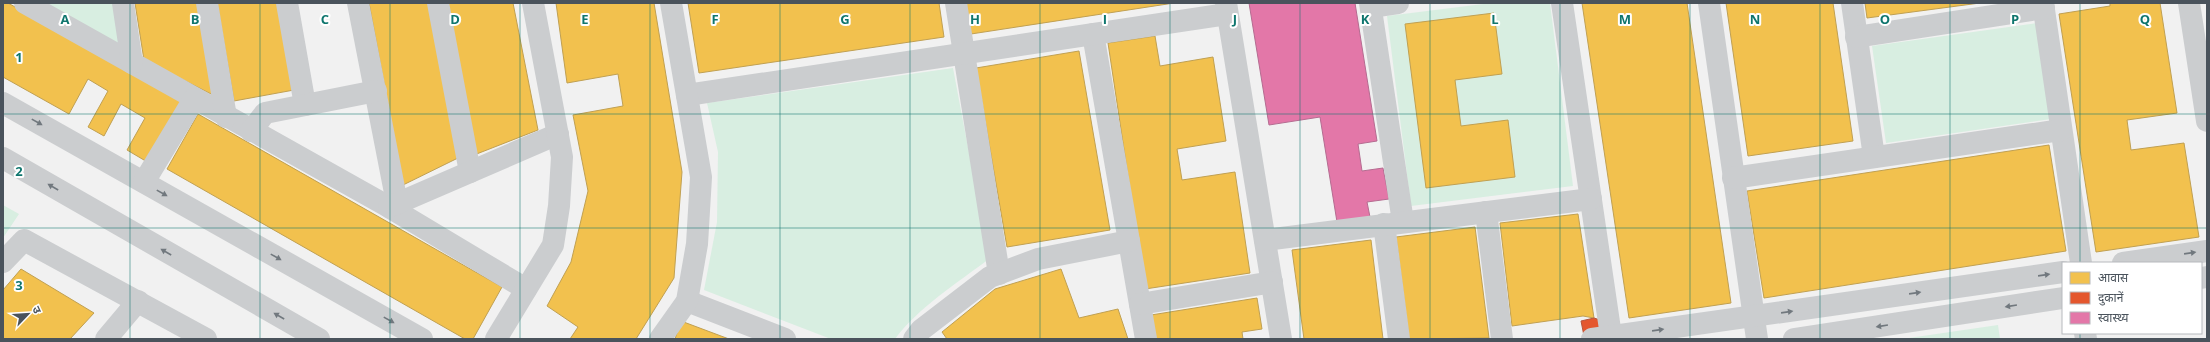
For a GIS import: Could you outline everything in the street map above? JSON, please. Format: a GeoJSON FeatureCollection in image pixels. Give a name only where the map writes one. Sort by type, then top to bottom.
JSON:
{"type":"FeatureCollection","features":[{"type":"Feature","properties":{"kind":"street"},"geometry":{"type":"LineString","coordinates":[[25,3],[251,131],[393,205],[526,289]]}},
{"type":"Feature","properties":{"kind":"street"},"geometry":{"type":"LineString","coordinates":[[123,3],[132,63]]}},
{"type":"Feature","properties":{"kind":"street"},"geometry":{"type":"LineString","coordinates":[[207,3],[226,117]]}},
{"type":"Feature","properties":{"kind":"street"},"geometry":{"type":"LineString","coordinates":[[287,3],[305,105]]}},
{"type":"Feature","properties":{"kind":"street"},"geometry":{"type":"LineString","coordinates":[[358,3],[376,91],[393,205]]}},
{"type":"Feature","properties":{"kind":"street"},"geometry":{"type":"LineString","coordinates":[[438,3],[470,172]]}},
{"type":"Feature","properties":{"kind":"street"},"geometry":{"type":"LineString","coordinates":[[496,339],[553,245],[559,206],[562,157],[533,3]]}},
{"type":"Feature","properties":{"kind":"street"},"geometry":{"type":"LineString","coordinates":[[660,339],[687,301],[697,244],[701,178],[671,3]]}},
{"type":"Feature","properties":{"kind":"street"},"geometry":{"type":"LineString","coordinates":[[956,3],[999,274]]}},
{"type":"Feature","properties":{"kind":"street"},"geometry":{"type":"LineString","coordinates":[[1398,3],[1371,5],[1394,223],[1399,339]]}},
{"type":"Feature","properties":{"kind":"street"},"geometry":{"type":"LineString","coordinates":[[1562,3],[1591,199],[1601,338],[2062,272]]}},
{"type":"Feature","properties":{"kind":"street"},"geometry":{"type":"LineString","coordinates":[[1709,3],[1756,339]]}},
{"type":"Feature","properties":{"kind":"street"},"geometry":{"type":"LineString","coordinates":[[1852,3],[1874,157]]}},
{"type":"Feature","properties":{"kind":"street"},"geometry":{"type":"LineString","coordinates":[[2189,3],[2207,121]]}},
{"type":"Feature","properties":{"kind":"street"},"geometry":{"type":"LineString","coordinates":[[1856,37],[2043,6],[2080,262]]}},
{"type":"Feature","properties":{"kind":"street"},"geometry":{"type":"LineString","coordinates":[[687,95],[1093,34],[1226,8],[1281,339]]}},
{"type":"Feature","properties":{"kind":"street"},"geometry":{"type":"LineString","coordinates":[[1093,34],[1146,339]]}},
{"type":"Feature","properties":{"kind":"street"},"geometry":{"type":"LineString","coordinates":[[251,131],[265,113],[376,91]]}},
{"type":"Feature","properties":{"kind":"street"},"geometry":{"type":"LineString","coordinates":[[144,182],[194,99]]}},
{"type":"Feature","properties":{"kind":"street"},"geometry":{"type":"LineString","coordinates":[[3,103],[422,339]]}},
{"type":"Feature","properties":{"kind":"street"},"geometry":{"type":"LineString","coordinates":[[1733,178],[2061,130]]}},
{"type":"Feature","properties":{"kind":"street"},"geometry":{"type":"LineString","coordinates":[[393,205],[558,134]]}},
{"type":"Feature","properties":{"kind":"street"},"geometry":{"type":"LineString","coordinates":[[3,158],[314,338]]}},
{"type":"Feature","properties":{"kind":"street"},"geometry":{"type":"LineString","coordinates":[[1265,240],[1591,199]]}},
{"type":"Feature","properties":{"kind":"street"},"geometry":{"type":"LineString","coordinates":[[1486,212],[1502,339]]}},
{"type":"Feature","properties":{"kind":"street"},"geometry":{"type":"LineString","coordinates":[[3,262],[24,240],[206,339]]}},
{"type":"Feature","properties":{"kind":"street"},"geometry":{"type":"LineString","coordinates":[[914,339],[921,330],[990,277],[1038,259],[1129,241]]}},
{"type":"Feature","properties":{"kind":"street"},"geometry":{"type":"LineString","coordinates":[[2130,262],[2207,251]]}},
{"type":"Feature","properties":{"kind":"street"},"geometry":{"type":"LineString","coordinates":[[1140,304],[1272,282]]}},
{"type":"Feature","properties":{"kind":"street"},"geometry":{"type":"LineString","coordinates":[[1794,339],[2062,298]]}},
{"type":"Feature","properties":{"kind":"street"},"geometry":{"type":"LineString","coordinates":[[106,339],[138,301]]}},
{"type":"Feature","properties":{"kind":"street"},"geometry":{"type":"LineString","coordinates":[[687,301],[785,339]]}},
{"type":"Feature","properties":{"kind":"green space"},"geometry":{"type":"Polygon","coordinates":[[[45,3],[114,3],[121,46],[45,3]]]}},
{"type":"Feature","properties":{"kind":"green space"},"geometry":{"type":"Polygon","coordinates":[[[1491,3],[1550,3],[1573,186],[1411,206],[1387,16],[1491,3]]]}},
{"type":"Feature","properties":{"kind":"green space"},"geometry":{"type":"Polygon","coordinates":[[[2037,23],[2051,119],[1886,143],[1872,46],[2037,23]]]}},
{"type":"Feature","properties":{"kind":"green space"},"geometry":{"type":"Polygon","coordinates":[[[953,68],[989,259],[915,316],[895,339],[831,339],[704,290],[717,222],[718,152],[707,103],[953,68]]]}},
{"type":"Feature","properties":{"kind":"green space"},"geometry":{"type":"Polygon","coordinates":[[[3,205],[19,214],[3,238],[3,205]]]}},
{"type":"Feature","properties":{"kind":"green space"},"geometry":{"type":"Polygon","coordinates":[[[1998,325],[2000,339],[1902,339],[1998,325]]]}},
{"type":"Feature","properties":{"kind":"building: आवास"},"geometry":{"type":"Polygon","coordinates":[[[3,3],[8,3],[183,101],[149,163],[127,150],[145,118],[121,104],[104,136],[88,127],[108,91],[88,79],[69,114],[3,77],[3,3]]]}},
{"type":"Feature","properties":{"kind":"building: आवास"},"geometry":{"type":"Polygon","coordinates":[[[135,3],[201,3],[215,96],[144,60],[135,3]]]}},
{"type":"Feature","properties":{"kind":"building: आवास"},"geometry":{"type":"Polygon","coordinates":[[[217,3],[278,3],[294,90],[234,101],[217,3]]]}},
{"type":"Feature","properties":{"kind":"building: आवास"},"geometry":{"type":"Polygon","coordinates":[[[369,3],[429,3],[460,157],[403,185],[369,3]]]}},
{"type":"Feature","properties":{"kind":"building: आवास"},"geometry":{"type":"Polygon","coordinates":[[[448,3],[513,3],[538,130],[474,155],[448,3]]]}},
{"type":"Feature","properties":{"kind":"building: आवास"},"geometry":{"type":"Polygon","coordinates":[[[556,3],[654,3],[682,172],[674,278],[636,339],[570,339],[578,327],[547,306],[571,262],[588,191],[573,115],[623,106],[618,74],[567,83],[556,3]]]}},
{"type":"Feature","properties":{"kind":"building: आवास"},"geometry":{"type":"Polygon","coordinates":[[[688,3],[939,3],[944,37],[699,73],[688,3]]]}},
{"type":"Feature","properties":{"kind":"building: आवास"},"geometry":{"type":"Polygon","coordinates":[[[966,3],[1174,3],[971,34],[966,3]]]}},
{"type":"Feature","properties":{"kind":"building: आवास"},"geometry":{"type":"Polygon","coordinates":[[[1582,3],[1687,3],[1731,303],[1629,318],[1582,3]]]}},
{"type":"Feature","properties":{"kind":"building: आवास"},"geometry":{"type":"Polygon","coordinates":[[[1726,3],[1833,3],[1853,141],[1748,156],[1726,3]]]}},
{"type":"Feature","properties":{"kind":"building: आवास"},"geometry":{"type":"Polygon","coordinates":[[[1865,3],[1980,3],[1867,18],[1865,3]]]}},
{"type":"Feature","properties":{"kind":"building: आवास"},"geometry":{"type":"Polygon","coordinates":[[[2110,3],[2160,3],[2177,113],[2127,120],[2131,150],[2184,143],[2199,237],[2096,252],[2059,14],[2110,6],[2110,3]]]}},
{"type":"Feature","properties":{"kind":"building: आवास"},"geometry":{"type":"Polygon","coordinates":[[[1494,13],[1502,74],[1455,80],[1461,126],[1508,120],[1515,177],[1426,188],[1405,24],[1494,13]]]}},
{"type":"Feature","properties":{"kind":"building: आवास"},"geometry":{"type":"Polygon","coordinates":[[[1155,36],[1160,66],[1213,57],[1226,141],[1177,149],[1182,180],[1235,172],[1250,273],[1145,289],[1108,43],[1155,36]]]}},
{"type":"Feature","properties":{"kind":"building: आवास"},"geometry":{"type":"Polygon","coordinates":[[[1079,51],[1110,230],[1007,247],[976,68],[1079,51]]]}},
{"type":"Feature","properties":{"kind":"building: आवास"},"geometry":{"type":"Polygon","coordinates":[[[198,114],[502,287],[473,339],[465,339],[167,169],[198,114]]]}},
{"type":"Feature","properties":{"kind":"building: आवास"},"geometry":{"type":"Polygon","coordinates":[[[2049,145],[2066,251],[1764,298],[1747,191],[2049,145]]]}},
{"type":"Feature","properties":{"kind":"building: आवास"},"geometry":{"type":"Polygon","coordinates":[[[1578,214],[1594,318],[1583,316],[1512,326],[1500,223],[1578,214]]]}},
{"type":"Feature","properties":{"kind":"building: आवास"},"geometry":{"type":"Polygon","coordinates":[[[1475,227],[1489,338],[1409,339],[1396,237],[1475,227]]]}},
{"type":"Feature","properties":{"kind":"building: आवास"},"geometry":{"type":"Polygon","coordinates":[[[1371,240],[1383,339],[1304,339],[1292,250],[1371,240]]]}},
{"type":"Feature","properties":{"kind":"building: आवास"},"geometry":{"type":"Polygon","coordinates":[[[21,269],[94,313],[70,339],[3,339],[3,290],[21,269]]]}},
{"type":"Feature","properties":{"kind":"building: आवास"},"geometry":{"type":"Polygon","coordinates":[[[1061,269],[1079,318],[1118,309],[1128,339],[947,339],[942,332],[995,289],[1061,269]]]}},
{"type":"Feature","properties":{"kind":"building: आवास"},"geometry":{"type":"Polygon","coordinates":[[[1257,298],[1262,329],[1242,332],[1243,339],[1155,339],[1151,315],[1257,298]]]}},
{"type":"Feature","properties":{"kind":"building: आवास"},"geometry":{"type":"Polygon","coordinates":[[[681,321],[729,339],[675,339],[681,321]]]}},
{"type":"Feature","properties":{"kind":"building: दुकानें"},"geometry":{"type":"Polygon","coordinates":[[[1594,318],[1600,320],[1602,334],[1584,336],[1581,321],[1594,318]]]}},
{"type":"Feature","properties":{"kind":"building: स्वास्थ्य"},"geometry":{"type":"Polygon","coordinates":[[[1249,3],[1355,3],[1377,141],[1358,144],[1362,171],[1383,168],[1389,199],[1367,202],[1370,217],[1337,222],[1320,117],[1269,125],[1249,3]]]}}]}
